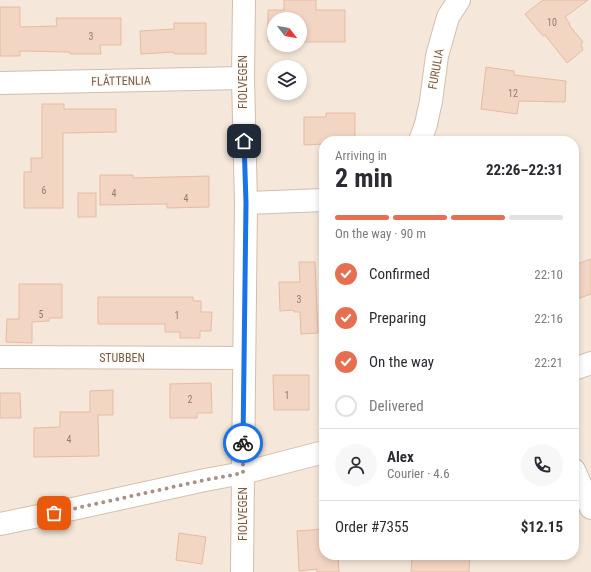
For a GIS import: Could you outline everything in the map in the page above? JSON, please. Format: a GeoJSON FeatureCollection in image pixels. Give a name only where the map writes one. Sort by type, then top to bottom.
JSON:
{"type":"FeatureCollection","features":[{"type":"Feature","properties":{"kind":"street","name":"FIOLVEGEN"},"geometry":{"type":"LineString","coordinates":[[242,572],[246,203],[243,78],[244,0]]}},
{"type":"Feature","properties":{"kind":"street","name":"FURULIA"},"geometry":{"type":"LineString","coordinates":[[422,136],[431,101],[437,56],[448,18],[459,0]]}},
{"type":"Feature","properties":{"kind":"street","name":"FLÅTTENLIA"},"geometry":{"type":"LineString","coordinates":[[0,83],[243,78]]}},
{"type":"Feature","properties":{"kind":"street"},"geometry":{"type":"LineString","coordinates":[[246,203],[319,200]]}},
{"type":"Feature","properties":{"kind":"street","name":"STUBBEN"},"geometry":{"type":"LineString","coordinates":[[0,357],[244,358]]}},
{"type":"Feature","properties":{"kind":"street"},"geometry":{"type":"LineString","coordinates":[[579,367],[591,363]]}},
{"type":"Feature","properties":{"kind":"street"},"geometry":{"type":"LineString","coordinates":[[0,524],[243,473],[319,453]]}},
{"type":"Feature","properties":{"kind":"street"},"geometry":{"type":"LineString","coordinates":[[579,481],[591,508]]}},
{"type":"Feature","properties":{"kind":"shaded area"},"geometry":{"type":"Polygon","coordinates":[[[0,0],[591,0],[591,572],[0,572],[0,0]]]}},
{"type":"Feature","properties":{"kind":"building"},"geometry":{"type":"Polygon","coordinates":[[[284,0],[316,0],[316,10],[345,10],[345,42],[307,42],[307,12],[268,12],[268,10],[284,10],[284,0]]]}},
{"type":"Feature","properties":{"kind":"building"},"geometry":{"type":"Polygon","coordinates":[[[543,0],[588,0],[565,17],[570,24],[569,25],[583,42],[581,44],[583,50],[567,63],[545,35],[543,36],[525,14],[543,0]]]}},
{"type":"Feature","properties":{"kind":"building"},"geometry":{"type":"Polygon","coordinates":[[[0,7],[20,7],[20,27],[57,26],[56,18],[121,18],[121,45],[100,45],[101,54],[20,51],[20,56],[0,56],[0,7]]]}},
{"type":"Feature","properties":{"kind":"building"},"geometry":{"type":"Polygon","coordinates":[[[174,23],[206,23],[206,54],[174,54],[174,52],[141,54],[140,31],[174,29],[174,23]]]}},
{"type":"Feature","properties":{"kind":"building"},"geometry":{"type":"Polygon","coordinates":[[[486,67],[514,71],[514,75],[566,81],[565,102],[519,101],[517,114],[481,109],[486,67]]]}},
{"type":"Feature","properties":{"kind":"building"},"geometry":{"type":"Polygon","coordinates":[[[42,104],[64,104],[64,109],[116,109],[116,132],[63,133],[63,208],[24,208],[24,172],[31,172],[31,158],[42,158],[42,104]]]}},
{"type":"Feature","properties":{"kind":"building"},"geometry":{"type":"Polygon","coordinates":[[[326,113],[355,113],[355,136],[319,136],[319,144],[304,145],[304,117],[326,117],[326,113]]]}},
{"type":"Feature","properties":{"kind":"building"},"geometry":{"type":"Polygon","coordinates":[[[100,175],[133,175],[133,178],[209,176],[209,207],[167,208],[167,204],[100,205],[100,175]]]}},
{"type":"Feature","properties":{"kind":"building"},"geometry":{"type":"Polygon","coordinates":[[[78,193],[96,193],[96,217],[78,217],[78,193]]]}},
{"type":"Feature","properties":{"kind":"building"},"geometry":{"type":"Polygon","coordinates":[[[591,259],[591,294],[579,298],[579,263],[591,259]]]}},
{"type":"Feature","properties":{"kind":"building"},"geometry":{"type":"Polygon","coordinates":[[[299,262],[315,262],[318,333],[301,334],[300,312],[294,312],[294,310],[280,311],[279,282],[300,282],[299,262]]]}},
{"type":"Feature","properties":{"kind":"building"},"geometry":{"type":"Polygon","coordinates":[[[19,284],[62,284],[62,318],[49,318],[49,321],[32,322],[32,343],[6,342],[7,319],[19,319],[19,284]]]}},
{"type":"Feature","properties":{"kind":"building"},"geometry":{"type":"Polygon","coordinates":[[[98,297],[193,297],[193,301],[201,301],[201,312],[212,312],[211,331],[200,331],[200,338],[180,338],[180,332],[165,332],[165,324],[98,324],[98,297]]]}},
{"type":"Feature","properties":{"kind":"building"},"geometry":{"type":"Polygon","coordinates":[[[273,375],[309,375],[309,410],[274,410],[273,375]]]}},
{"type":"Feature","properties":{"kind":"building"},"geometry":{"type":"Polygon","coordinates":[[[211,383],[212,413],[197,413],[197,418],[170,418],[170,384],[211,383]]]}},
{"type":"Feature","properties":{"kind":"building"},"geometry":{"type":"Polygon","coordinates":[[[113,390],[113,415],[98,415],[99,456],[34,457],[34,428],[60,427],[60,412],[90,412],[90,391],[113,390]]]}},
{"type":"Feature","properties":{"kind":"building"},"geometry":{"type":"Polygon","coordinates":[[[0,393],[20,393],[21,418],[0,418],[0,393]]]}},
{"type":"Feature","properties":{"kind":"building"},"geometry":{"type":"Polygon","coordinates":[[[319,529],[319,560],[338,560],[339,572],[317,572],[317,569],[299,571],[297,531],[319,529]]]}},
{"type":"Feature","properties":{"kind":"building"},"geometry":{"type":"Polygon","coordinates":[[[179,533],[206,537],[202,564],[176,560],[179,533]]]}},
{"type":"Feature","properties":{"kind":"building"},"geometry":{"type":"Polygon","coordinates":[[[412,560],[470,560],[469,572],[411,572],[412,560]]]}},
{"type":"Feature","properties":{"kind":"way so far"},"geometry":{"type":"LineString","coordinates":[[54,513],[243,473],[243,443]]}},
{"type":"Feature","properties":{"kind":"route"},"geometry":{"type":"LineString","coordinates":[[243,443],[246,203],[244,141]]}}]}
